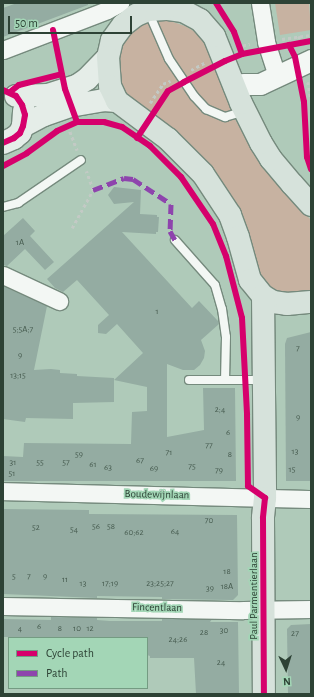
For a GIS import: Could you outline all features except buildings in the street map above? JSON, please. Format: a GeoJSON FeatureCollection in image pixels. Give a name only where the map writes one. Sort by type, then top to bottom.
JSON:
{"type":"FeatureCollection","features":[{"type":"Feature","properties":{"kind":"main road"},"geometry":{"type":"LineString","coordinates":[[311,204],[271,159],[245,111],[214,36],[200,20],[181,7],[166,9],[148,7],[124,25],[112,40],[108,57],[110,86],[117,101],[168,139],[203,174],[230,215],[238,236],[250,280],[262,296],[273,302],[287,304],[311,302]]}},
{"type":"Feature","properties":{"kind":"main road"},"geometry":{"type":"LineString","coordinates":[[9,93],[48,94],[78,85],[87,79],[108,57]]}},
{"type":"Feature","properties":{"kind":"main road"},"geometry":{"type":"LineString","coordinates":[[9,93],[24,110],[23,126]]}},
{"type":"Feature","properties":{"kind":"main road"},"geometry":{"type":"LineString","coordinates":[[3,144],[14,138],[23,126],[44,115],[67,120],[103,100],[117,101]]}},
{"type":"Feature","properties":{"kind":"main road","name":"Paul Parmentierlaan"},"geometry":{"type":"LineString","coordinates":[[262,296],[265,498],[263,610],[264,694]]}},
{"type":"Feature","properties":{"kind":"street"},"geometry":{"type":"LineString","coordinates":[[3,50],[107,10],[120,3]]}},
{"type":"Feature","properties":{"kind":"street"},"geometry":{"type":"LineString","coordinates":[[245,111],[268,79],[272,45],[260,3]]}},
{"type":"Feature","properties":{"kind":"street"},"geometry":{"type":"LineString","coordinates":[[234,87],[309,68]]}},
{"type":"Feature","properties":{"kind":"street"},"geometry":{"type":"LineString","coordinates":[[3,275],[59,301]]}},
{"type":"Feature","properties":{"kind":"street","name":"Boudewijnlaan"},"geometry":{"type":"LineString","coordinates":[[3,491],[311,499]]}},
{"type":"Feature","properties":{"kind":"street","name":"Fincentlaan"},"geometry":{"type":"LineString","coordinates":[[3,606],[263,610],[311,609]]}},
{"type":"Feature","properties":{"kind":"lane"},"geometry":{"type":"LineString","coordinates":[[148,7],[170,59],[194,96],[206,110],[225,118],[245,111]]}},
{"type":"Feature","properties":{"kind":"lane"},"geometry":{"type":"LineString","coordinates":[[3,208],[18,203],[81,160]]}},
{"type":"Feature","properties":{"kind":"lane"},"geometry":{"type":"LineString","coordinates":[[175,240],[215,285],[222,310],[226,337],[226,380]]}},
{"type":"Feature","properties":{"kind":"lane"},"geometry":{"type":"LineString","coordinates":[[189,380],[263,380]]}},
{"type":"Feature","properties":{"kind":"path"},"geometry":{"type":"LineString","coordinates":[[272,45],[311,35]]}},
{"type":"Feature","properties":{"kind":"path"},"geometry":{"type":"LineString","coordinates":[[225,61],[242,54],[237,39]]}},
{"type":"Feature","properties":{"kind":"path"},"geometry":{"type":"LineString","coordinates":[[272,45],[289,45],[311,42]]}},
{"type":"Feature","properties":{"kind":"path"},"geometry":{"type":"LineString","coordinates":[[309,68],[311,98]]}},
{"type":"Feature","properties":{"kind":"path"},"geometry":{"type":"LineString","coordinates":[[67,120],[93,190],[72,228]]}},
{"type":"Feature","properties":{"kind":"shaded area"},"geometry":{"type":"Polygon","coordinates":[[[275,3],[309,3],[311,30],[280,35],[275,3]]]}},
{"type":"Feature","properties":{"kind":"shaded area"},"geometry":{"type":"Polygon","coordinates":[[[159,20],[170,21],[185,26],[197,33],[205,45],[235,119],[249,145],[286,193],[311,220],[311,291],[298,295],[275,293],[263,285],[243,235],[129,101],[116,78],[120,46],[128,33],[143,23],[159,20]]]}},
{"type":"Feature","properties":{"kind":"marked path"},"geometry":{"type":"LineString","coordinates":[[93,190],[124,178],[133,179],[171,204],[170,231],[175,240]]}},
{"type":"Feature","properties":{"kind":"cycle path"},"geometry":{"type":"LineString","coordinates":[[216,3],[234,32],[242,54]]}},
{"type":"Feature","properties":{"kind":"cycle path"},"geometry":{"type":"LineString","coordinates":[[53,30],[65,89],[77,122]]}},
{"type":"Feature","properties":{"kind":"cycle path"},"geometry":{"type":"LineString","coordinates":[[137,138],[168,91],[184,82],[242,54],[311,41]]}},
{"type":"Feature","properties":{"kind":"cycle path"},"geometry":{"type":"LineString","coordinates":[[289,45],[295,57],[304,102],[307,157],[311,169]]}},
{"type":"Feature","properties":{"kind":"cycle path"},"geometry":{"type":"LineString","coordinates":[[10,92],[19,85],[62,74]]}},
{"type":"Feature","properties":{"kind":"cycle path"},"geometry":{"type":"LineString","coordinates":[[3,90],[16,96],[22,105],[25,115],[20,133],[14,138],[3,143]]}},
{"type":"Feature","properties":{"kind":"cycle path"},"geometry":{"type":"LineString","coordinates":[[3,166],[27,153],[57,131],[77,122],[104,122],[122,127],[150,146],[181,177],[213,224],[226,256],[242,318],[247,415],[248,486],[265,498],[263,518],[264,694]]}}]}
